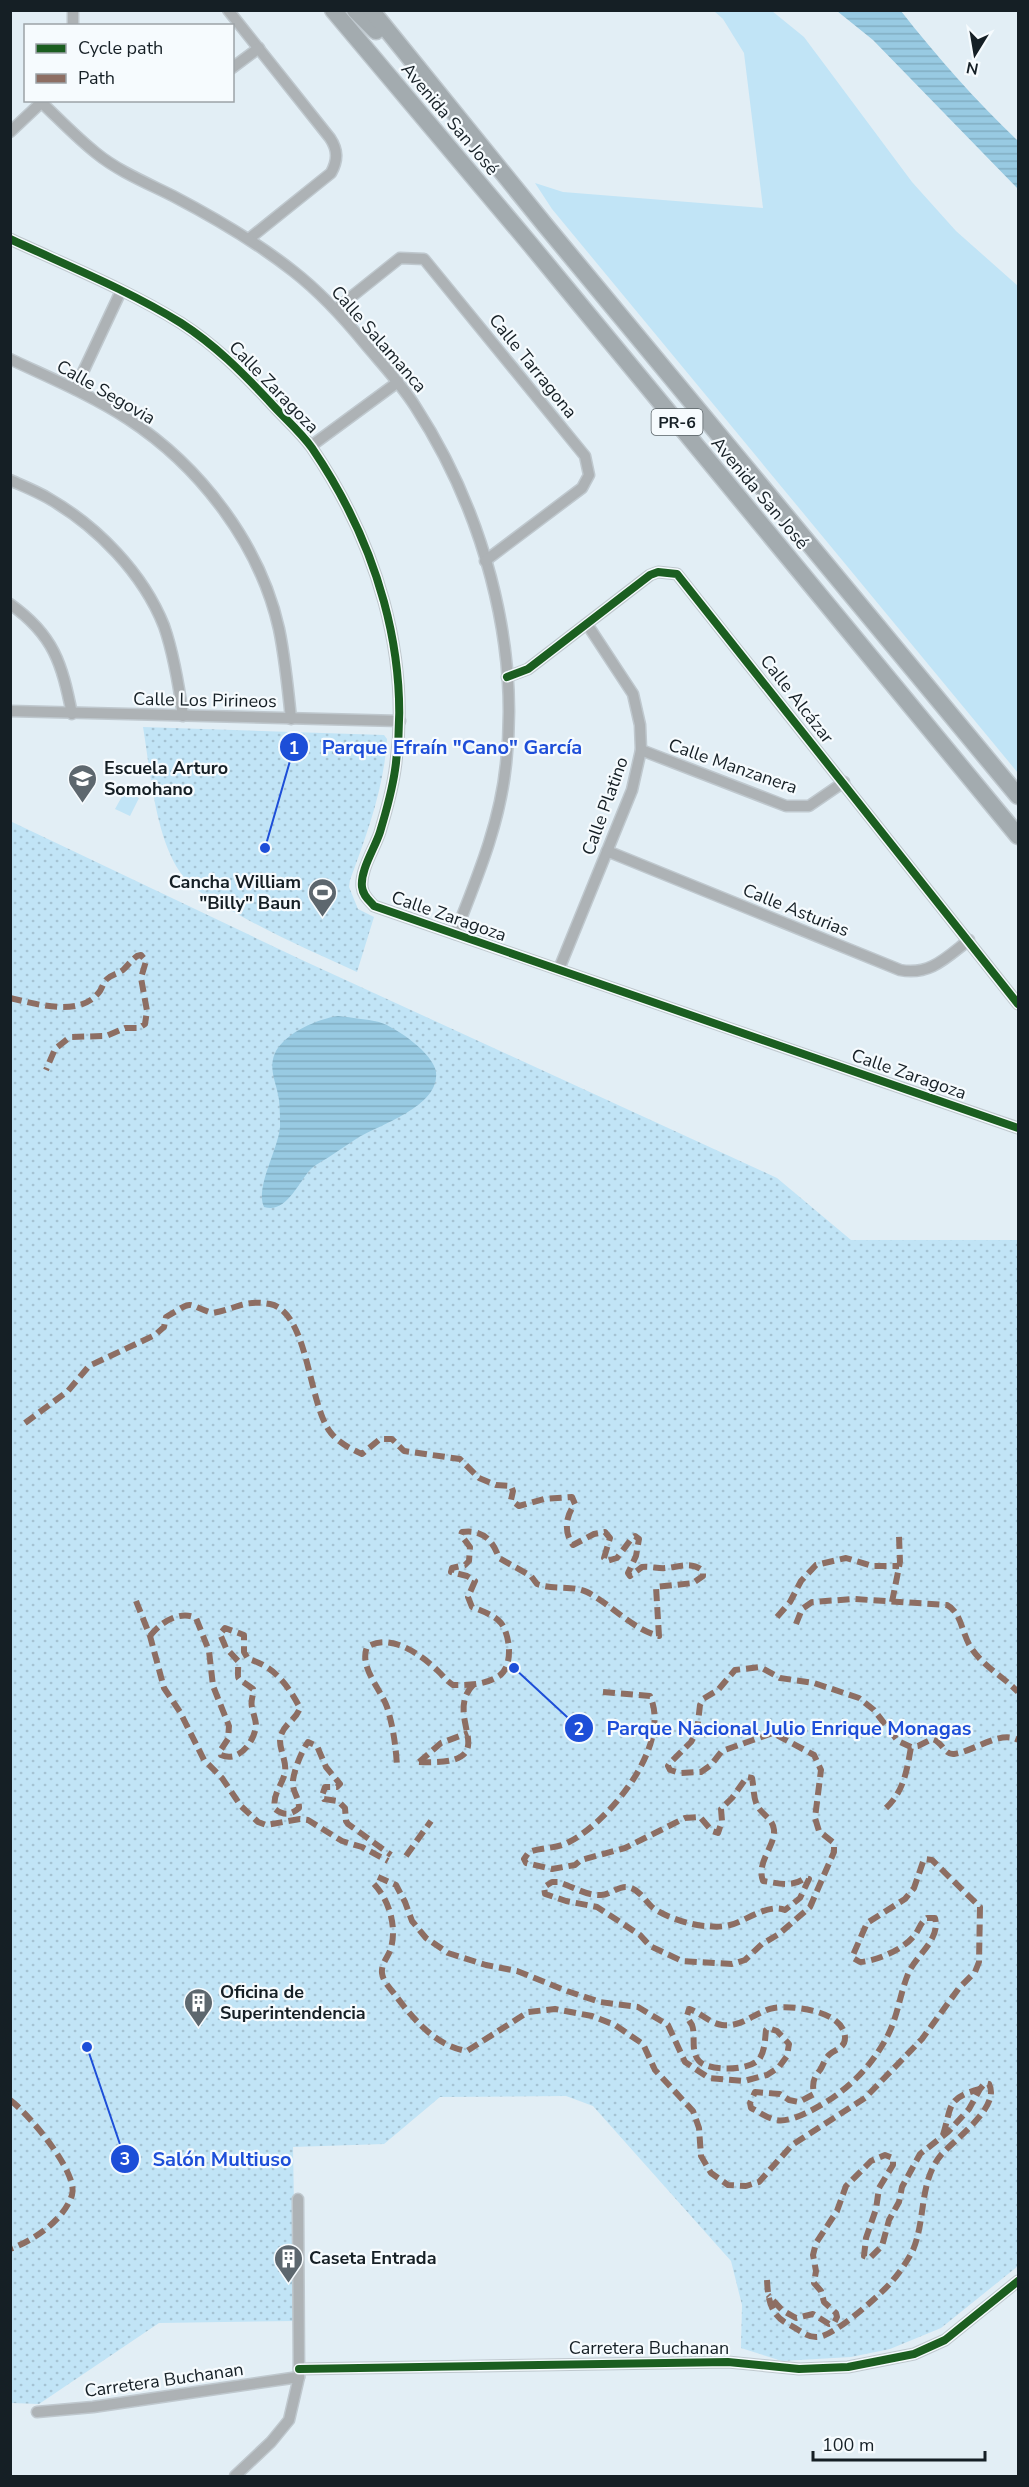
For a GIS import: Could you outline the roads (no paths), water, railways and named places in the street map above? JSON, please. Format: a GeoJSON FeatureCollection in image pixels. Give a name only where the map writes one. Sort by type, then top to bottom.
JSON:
{"type":"FeatureCollection","features":[{"type":"Feature","properties":{"kind":"main road","name":"Avenida San José"},"geometry":{"type":"LineString","coordinates":[[333,10],[530,244],[1018,836]]}},
{"type":"Feature","properties":{"kind":"main road"},"geometry":{"type":"LineString","coordinates":[[356,10],[373,30],[399,46]]}},
{"type":"Feature","properties":{"kind":"main road","name":"Avenida San José"},"geometry":{"type":"LineString","coordinates":[[370,10],[1018,796]]}},
{"type":"Feature","properties":{"kind":"street"},"geometry":{"type":"LineString","coordinates":[[228,10],[330,138],[335,145],[337,158],[331,173],[250,238]]}},
{"type":"Feature","properties":{"kind":"street"},"geometry":{"type":"LineString","coordinates":[[234,67],[259,48]]}},
{"type":"Feature","properties":{"kind":"street"},"geometry":{"type":"LineString","coordinates":[[10,132],[43,102]]}},
{"type":"Feature","properties":{"kind":"street","name":"Calle Salamanca"},"geometry":{"type":"LineString","coordinates":[[43,102],[96,154],[250,238],[336,309],[398,382],[429,429],[453,474],[471,513],[498,613],[509,700],[506,765],[500,804],[483,866],[455,934]]}},
{"type":"Feature","properties":{"kind":"street","name":"Calle Zaragoza"},"geometry":{"type":"LineString","coordinates":[[10,240],[122,291],[182,324],[231,360],[311,446],[348,507],[380,585],[396,659],[400,721],[391,790],[380,832],[363,878],[362,888],[374,906],[1018,1128]]}},
{"type":"Feature","properties":{"kind":"street","name":"Calle Tarragona"},"geometry":{"type":"LineString","coordinates":[[336,309],[400,258],[424,259],[585,456],[589,475],[582,488],[485,561]]}},
{"type":"Feature","properties":{"kind":"street"},"geometry":{"type":"LineString","coordinates":[[75,389],[122,291]]}},
{"type":"Feature","properties":{"kind":"street","name":"Calle Segovia"},"geometry":{"type":"LineString","coordinates":[[10,359],[75,389],[127,419],[173,453],[208,491],[234,525],[258,569],[278,627],[286,669],[291,719]]}},
{"type":"Feature","properties":{"kind":"street"},"geometry":{"type":"LineString","coordinates":[[311,446],[398,382]]}},
{"type":"Feature","properties":{"kind":"street"},"geometry":{"type":"LineString","coordinates":[[10,480],[47,497],[92,528],[138,579],[163,625],[178,681],[183,716]]}},
{"type":"Feature","properties":{"kind":"street","name":"Calle Alcázar"},"geometry":{"type":"LineString","coordinates":[[507,677],[528,669],[650,575],[658,572],[677,574],[1018,1004]]}},
{"type":"Feature","properties":{"kind":"street"},"geometry":{"type":"LineString","coordinates":[[10,604],[42,633],[55,653],[64,673],[72,714]]}},
{"type":"Feature","properties":{"kind":"street","name":"Calle Platino"},"geometry":{"type":"LineString","coordinates":[[559,969],[632,790],[641,750],[640,725],[633,694],[587,624]]}},
{"type":"Feature","properties":{"kind":"street","name":"Calle Los Pirineos"},"geometry":{"type":"LineString","coordinates":[[10,711],[400,721]]}},
{"type":"Feature","properties":{"kind":"street","name":"Calle Manzanera"},"geometry":{"type":"LineString","coordinates":[[641,750],[786,806],[809,806],[844,782]]}},
{"type":"Feature","properties":{"kind":"street","name":"Calle Asturias"},"geometry":{"type":"LineString","coordinates":[[607,851],[900,970],[925,971],[936,966],[969,940]]}},
{"type":"Feature","properties":{"kind":"street"},"geometry":{"type":"LineString","coordinates":[[235,2476],[271,2442],[289,2420],[299,2373],[298,2199]]}},
{"type":"Feature","properties":{"kind":"street","name":"Carretera Buchanan"},"geometry":{"type":"LineString","coordinates":[[37,2412],[93,2407],[299,2373],[728,2362],[799,2369],[848,2367],[914,2354],[945,2340],[1018,2282]]}},
{"type":"Feature","properties":{"kind":"place","name":"Escuela Arturo Somohano"},"geometry":{"type":"Point","coordinates":[83,804]}},
{"type":"Feature","properties":{"kind":"place","name":"Parque Efraín \"Cano\" García"},"geometry":{"type":"Point","coordinates":[265,848]}},
{"type":"Feature","properties":{"kind":"place","name":"Cancha William \"Billy\" Baun"},"geometry":{"type":"Point","coordinates":[322,918]}},
{"type":"Feature","properties":{"kind":"place","name":"Parque Nacional Julio Enrique Monagas"},"geometry":{"type":"Point","coordinates":[514,1668]}},
{"type":"Feature","properties":{"kind":"place","name":"Oficina de Superintendencia"},"geometry":{"type":"Point","coordinates":[199,2028]}},
{"type":"Feature","properties":{"kind":"place","name":"Salón Multiuso"},"geometry":{"type":"Point","coordinates":[87,2047]}},
{"type":"Feature","properties":{"kind":"place","name":"Caseta Entrada"},"geometry":{"type":"Point","coordinates":[288,2284]}}]}
